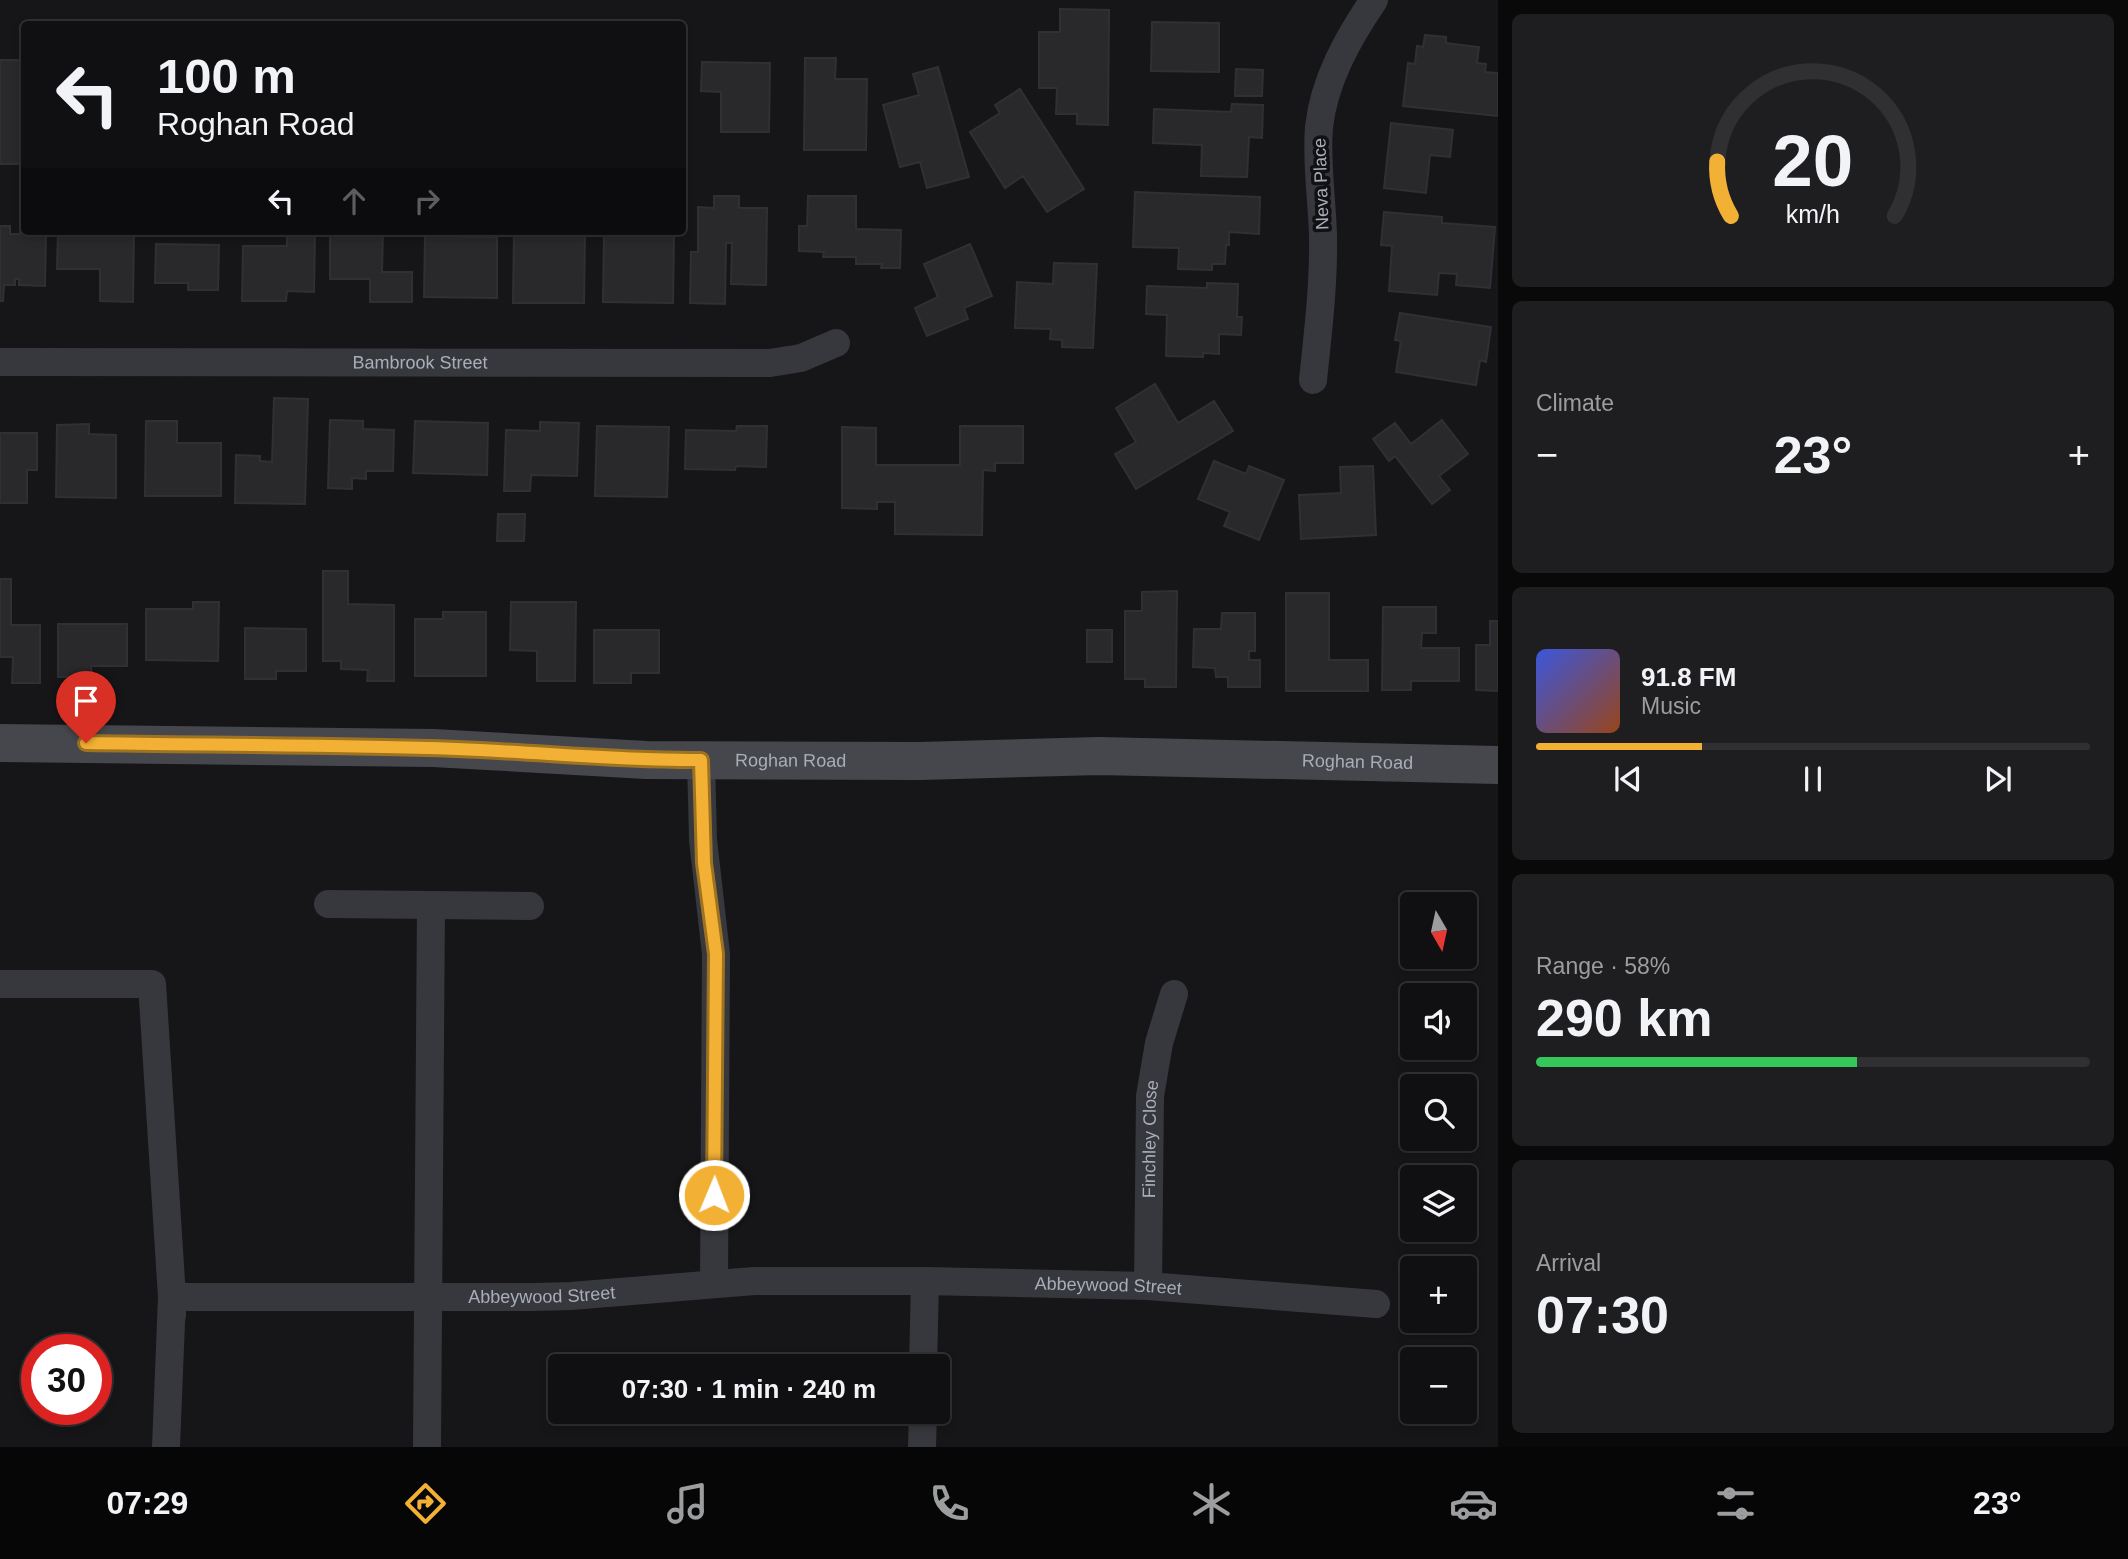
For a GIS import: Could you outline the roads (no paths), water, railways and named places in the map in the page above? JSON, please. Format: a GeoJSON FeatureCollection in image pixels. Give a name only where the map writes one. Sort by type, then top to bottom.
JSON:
{"type":"FeatureCollection","features":[{"type":"Feature","properties":{"kind":"main road","name":"Roghan Road"},"geometry":{"type":"LineString","coordinates":[[0,743],[433,748],[611,759],[920,761],[1099,756],[1498,765]]}},
{"type":"Feature","properties":{"kind":"street","name":"Neva Place"},"geometry":{"type":"LineString","coordinates":[[1313,380],[1323,267],[1320,126],[1331,78],[1374,0]]}},
{"type":"Feature","properties":{"kind":"street","name":"Bambrook Street"},"geometry":{"type":"LineString","coordinates":[[0,362],[770,363],[801,358],[836,343]]}},
{"type":"Feature","properties":{"kind":"street"},"geometry":{"type":"LineString","coordinates":[[701,760],[704,863],[716,954],[714,1283]]}},
{"type":"Feature","properties":{"kind":"street"},"geometry":{"type":"LineString","coordinates":[[328,904],[530,906]]}},
{"type":"Feature","properties":{"kind":"street"},"geometry":{"type":"LineString","coordinates":[[427,1447],[431,905]]}},
{"type":"Feature","properties":{"kind":"street"},"geometry":{"type":"LineString","coordinates":[[0,984],[152,984],[172,1297],[166,1447]]}},
{"type":"Feature","properties":{"kind":"street","name":"Finchley Close"},"geometry":{"type":"LineString","coordinates":[[1148,1286],[1150,1096],[1154,1066],[1174,994]]}},
{"type":"Feature","properties":{"kind":"street","name":"Abbeywood Street"},"geometry":{"type":"LineString","coordinates":[[172,1297],[571,1296],[754,1281],[925,1281],[1148,1286],[1376,1304]]}},
{"type":"Feature","properties":{"kind":"street"},"geometry":{"type":"LineString","coordinates":[[923,1354],[925,1281]]}},
{"type":"Feature","properties":{"kind":"street"},"geometry":{"type":"LineString","coordinates":[[922,1447],[923,1424]]}}]}
